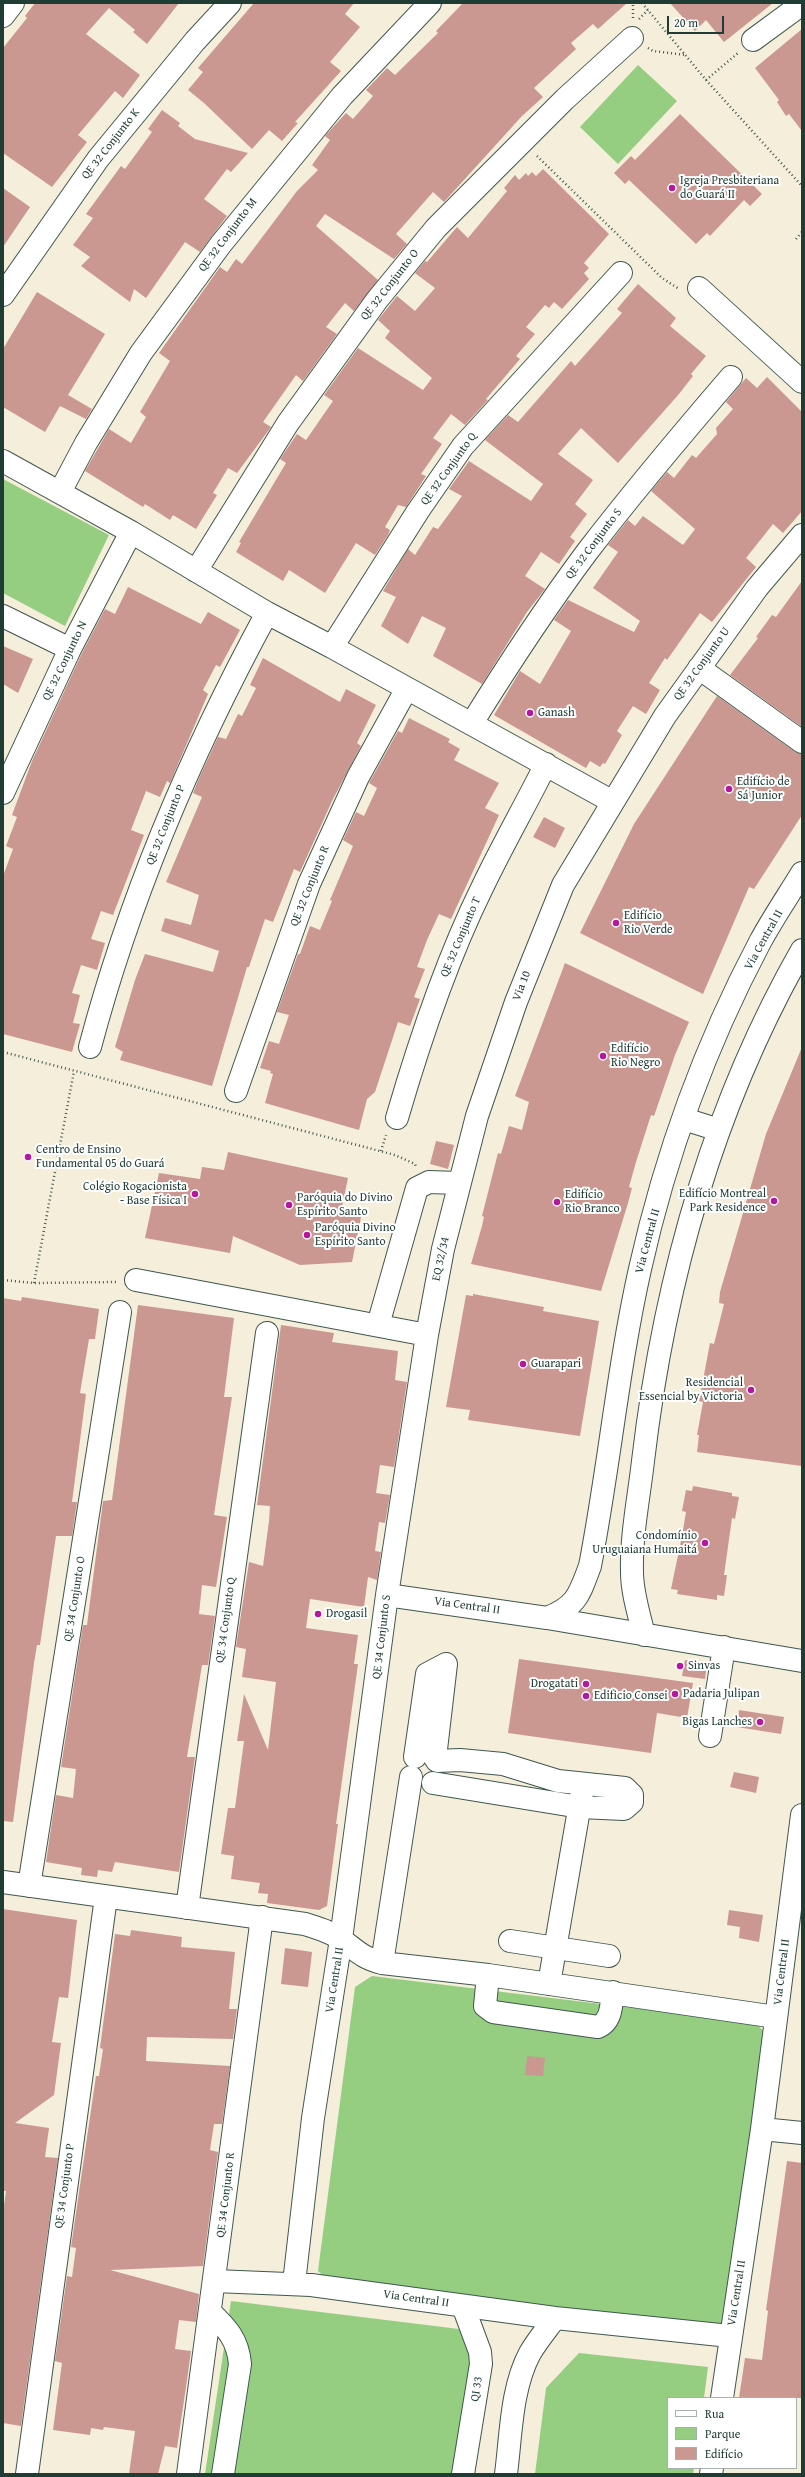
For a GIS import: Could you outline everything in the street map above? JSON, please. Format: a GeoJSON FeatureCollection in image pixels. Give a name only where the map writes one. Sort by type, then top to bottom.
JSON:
{"type":"FeatureCollection","features":[{"type":"Feature","properties":{"kind":"street"},"geometry":{"type":"LineString","coordinates":[[3,16],[13,3]]}},
{"type":"Feature","properties":{"kind":"street","name":"QE 32 Conjunto K"},"geometry":{"type":"LineString","coordinates":[[3,295],[98,159],[190,47],[230,3]]}},
{"type":"Feature","properties":{"kind":"street","name":"QE 32 Conjunto M"},"geometry":{"type":"LineString","coordinates":[[60,492],[86,443],[141,353],[221,244],[342,96],[430,3]]}},
{"type":"Feature","properties":{"kind":"street"},"geometry":{"type":"LineString","coordinates":[[753,40],[802,4]]}},
{"type":"Feature","properties":{"kind":"street","name":"QE 32 Conjunto O"},"geometry":{"type":"LineString","coordinates":[[196,571],[288,423],[378,300],[436,228],[632,31]]}},
{"type":"Feature","properties":{"kind":"street","name":"QE 32 Conjunto Q"},"geometry":{"type":"LineString","coordinates":[[332,647],[418,511],[463,446],[621,273]]}},
{"type":"Feature","properties":{"kind":"street"},"geometry":{"type":"LineString","coordinates":[[699,288],[802,382]]}},
{"type":"Feature","properties":{"kind":"street","name":"QE 32 Conjunto S"},"geometry":{"type":"LineString","coordinates":[[472,723],[531,632],[586,554],[653,468],[731,376]]}},
{"type":"Feature","properties":{"kind":"street"},"geometry":{"type":"LineString","coordinates":[[3,461],[131,532],[266,613],[332,647],[406,690],[472,723],[614,802]]}},
{"type":"Feature","properties":{"kind":"street","name":"QE 32 Conjunto N"},"geometry":{"type":"LineString","coordinates":[[3,793],[70,649],[131,532]]}},
{"type":"Feature","properties":{"kind":"street","name":"QE 32 Conjunto U"},"geometry":{"type":"LineString","coordinates":[[614,802],[665,716],[698,668],[757,588],[797,549]]}},
{"type":"Feature","properties":{"kind":"street","name":"QE 32 Conjunto P"},"geometry":{"type":"LineString","coordinates":[[90,1047],[108,980],[152,858],[196,751],[232,677],[266,613]]}},
{"type":"Feature","properties":{"kind":"street"},"geometry":{"type":"LineString","coordinates":[[3,616],[70,649]]}},
{"type":"Feature","properties":{"kind":"street"},"geometry":{"type":"LineString","coordinates":[[698,668],[802,742]]}},
{"type":"Feature","properties":{"kind":"street","name":"QE 32 Conjunto R"},"geometry":{"type":"LineString","coordinates":[[236,1092],[309,884],[358,776],[406,690]]}},
{"type":"Feature","properties":{"kind":"street","name":"QE 32 Conjunto T"},"geometry":{"type":"LineString","coordinates":[[397,1118],[415,1055],[447,968],[482,889],[546,764]]}},
{"type":"Feature","properties":{"kind":"street","name":"Via 10"},"geometry":{"type":"LineString","coordinates":[[458,1183],[477,1116],[516,1002],[555,902],[563,885],[614,802]]}},
{"type":"Feature","properties":{"kind":"street","name":"Via Central II"},"geometry":{"type":"LineString","coordinates":[[547,1618],[566,1610],[580,1593],[590,1566],[617,1386],[640,1269],[684,1119],[720,1027],[754,956],[802,873]]}},
{"type":"Feature","properties":{"kind":"street"},"geometry":{"type":"LineString","coordinates":[[644,1635],[636,1604],[632,1572],[649,1412],[677,1271],[693,1212],[719,1130],[744,1067],[802,950]]}},
{"type":"Feature","properties":{"kind":"street"},"geometry":{"type":"LineString","coordinates":[[684,1119],[719,1130]]}},
{"type":"Feature","properties":{"kind":"street"},"geometry":{"type":"LineString","coordinates":[[378,1325],[417,1188],[423,1184],[458,1183]]}},
{"type":"Feature","properties":{"kind":"street","name":"EQ 32/34"},"geometry":{"type":"LineString","coordinates":[[427,1335],[443,1249],[458,1183]]}},
{"type":"Feature","properties":{"kind":"street"},"geometry":{"type":"LineString","coordinates":[[136,1280],[427,1335]]}},
{"type":"Feature","properties":{"kind":"street","name":"QE 34 Conjunto O"},"geometry":{"type":"LineString","coordinates":[[29,1886],[120,1312]]}},
{"type":"Feature","properties":{"kind":"street","name":"QE 34 Conjunto Q"},"geometry":{"type":"LineString","coordinates":[[187,1908],[266,1333]]}},
{"type":"Feature","properties":{"kind":"street","name":"QE 34 Conjunto S"},"geometry":{"type":"LineString","coordinates":[[342,1939],[387,1595],[427,1335]]}},
{"type":"Feature","properties":{"kind":"street","name":"Via Central II"},"geometry":{"type":"LineString","coordinates":[[387,1595],[547,1618],[802,1661]]}},
{"type":"Feature","properties":{"kind":"street"},"geometry":{"type":"LineString","coordinates":[[710,1736],[724,1647]]}},
{"type":"Feature","properties":{"kind":"street"},"geometry":{"type":"LineString","coordinates":[[460,1760],[503,1764],[558,1781],[625,1788],[632,1795],[632,1802],[624,1809],[580,1807],[425,1770],[460,1760]]}},
{"type":"Feature","properties":{"kind":"street"},"geometry":{"type":"LineString","coordinates":[[389,1964],[425,1770]]}},
{"type":"Feature","properties":{"kind":"street"},"geometry":{"type":"LineString","coordinates":[[549,1984],[583,1783]]}},
{"type":"Feature","properties":{"kind":"street","name":"Via Central II"},"geometry":{"type":"LineString","coordinates":[[215,2281],[294,2283],[555,2318],[730,2336],[762,2129],[802,1815]]}},
{"type":"Feature","properties":{"kind":"street"},"geometry":{"type":"LineString","coordinates":[[3,1882],[305,1924],[342,1939],[356,1953],[389,1964],[488,1975],[613,1992],[776,2017]]}},
{"type":"Feature","properties":{"kind":"street","name":"QE 34 Conjunto P"},"geometry":{"type":"LineString","coordinates":[[28,2474],[106,1897]]}},
{"type":"Feature","properties":{"kind":"street","name":"QE 34 Conjunto R"},"geometry":{"type":"LineString","coordinates":[[188,2474],[215,2281],[262,1917]]}},
{"type":"Feature","properties":{"kind":"street","name":"Via Central II"},"geometry":{"type":"LineString","coordinates":[[294,2283],[313,2118],[342,1939]]}},
{"type":"Feature","properties":{"kind":"street"},"geometry":{"type":"LineString","coordinates":[[510,1941],[609,1956]]}},
{"type":"Feature","properties":{"kind":"street"},"geometry":{"type":"LineString","coordinates":[[488,1975],[485,2006],[492,2012],[598,2026],[605,2024],[609,2017],[613,1992]]}},
{"type":"Feature","properties":{"kind":"street"},"geometry":{"type":"LineString","coordinates":[[762,2129],[802,2134]]}},
{"type":"Feature","properties":{"kind":"street","name":"QI 33"},"geometry":{"type":"LineString","coordinates":[[463,2306],[480,2352],[481,2364],[463,2474]]}},
{"type":"Feature","properties":{"kind":"street"},"geometry":{"type":"LineString","coordinates":[[210,2312],[233,2335],[239,2349],[240,2364],[223,2474]]}},
{"type":"Feature","properties":{"kind":"street"},"geometry":{"type":"LineString","coordinates":[[506,2474],[517,2392],[525,2364],[530,2352],[555,2318]]}},
{"type":"Feature","properties":{"kind":"street"},"geometry":{"type":"LineString","coordinates":[[722,2397],[730,2336]]}},
{"type":"Feature","properties":{"kind":"path"},"geometry":{"type":"LineString","coordinates":[[633,3],[632,31],[653,51],[686,55]]}},
{"type":"Feature","properties":{"kind":"path"},"geometry":{"type":"LineString","coordinates":[[642,3],[706,80],[802,186]]}},
{"type":"Feature","properties":{"kind":"path"},"geometry":{"type":"LineString","coordinates":[[706,80],[753,40]]}},
{"type":"Feature","properties":{"kind":"path"},"geometry":{"type":"LineString","coordinates":[[521,141],[662,278],[678,289],[699,288]]}},
{"type":"Feature","properties":{"kind":"path"},"geometry":{"type":"LineString","coordinates":[[796,239],[802,232]]}},
{"type":"Feature","properties":{"kind":"path"},"geometry":{"type":"LineString","coordinates":[[3,1052],[74,1072],[395,1155],[414,1164],[423,1184]]}},
{"type":"Feature","properties":{"kind":"path"},"geometry":{"type":"LineString","coordinates":[[34,1283],[74,1072]]}},
{"type":"Feature","properties":{"kind":"path"},"geometry":{"type":"LineString","coordinates":[[3,1280],[34,1283],[136,1280]]}},
{"type":"Feature","properties":{"kind":"green space"},"geometry":{"type":"Polygon","coordinates":[[[638,65],[677,101],[618,164],[580,127],[638,65]]]}},
{"type":"Feature","properties":{"kind":"green space"},"geometry":{"type":"Polygon","coordinates":[[[3,479],[109,535],[65,626],[3,593],[3,479]]]}},
{"type":"Feature","properties":{"kind":"green space"},"geometry":{"type":"Polygon","coordinates":[[[372,1976],[756,2023],[768,2036],[730,2322],[706,2336],[330,2282],[318,2271],[355,1987],[372,1976]]]}},
{"type":"Feature","properties":{"kind":"green space"},"geometry":{"type":"Polygon","coordinates":[[[231,2301],[459,2329],[472,2364],[456,2474],[205,2474],[231,2301]]]}},
{"type":"Feature","properties":{"kind":"green space"},"geometry":{"type":"Polygon","coordinates":[[[579,2353],[708,2367],[704,2397],[667,2397],[667,2469],[694,2469],[693,2474],[535,2474],[546,2388],[579,2353]]]}},
{"type":"Feature","properties":{"kind":"building"},"geometry":{"type":"Polygon","coordinates":[[[35,3],[179,3],[147,44],[133,32],[135,30],[109,8],[86,34],[140,75],[123,98],[115,91],[78,135],[87,142],[52,187],[3,153],[3,48],[27,18],[25,16],[35,3]]]}},
{"type":"Feature","properties":{"kind":"building"},"geometry":{"type":"Polygon","coordinates":[[[254,3],[354,3],[345,14],[360,27],[330,62],[341,71],[295,122],[298,123],[282,141],[269,130],[252,149],[204,103],[188,90],[203,72],[198,68],[254,3]]]}},
{"type":"Feature","properties":{"kind":"building"},"geometry":{"type":"Polygon","coordinates":[[[463,3],[627,3],[598,29],[593,24],[571,43],[576,49],[534,88],[543,97],[522,116],[444,202],[433,192],[396,234],[407,244],[394,259],[325,214],[316,226],[378,280],[354,311],[345,303],[326,327],[337,334],[303,381],[296,375],[263,422],[271,427],[237,473],[228,468],[213,493],[217,495],[196,529],[173,515],[170,520],[145,504],[143,507],[85,471],[109,429],[131,443],[146,417],[140,412],[170,361],[159,353],[220,267],[227,272],[236,259],[242,264],[297,191],[318,170],[312,165],[330,140],[325,136],[346,113],[353,119],[373,96],[366,90],[387,68],[395,75],[438,33],[436,31],[463,3]]]}},
{"type":"Feature","properties":{"kind":"building"},"geometry":{"type":"Polygon","coordinates":[[[670,3],[773,3],[724,42],[706,20],[695,31],[670,3]]]}},
{"type":"Feature","properties":{"kind":"building"},"geometry":{"type":"Polygon","coordinates":[[[802,29],[802,131],[789,114],[786,116],[777,102],[779,100],[755,68],[802,29]]]}},
{"type":"Feature","properties":{"kind":"building"},"geometry":{"type":"Polygon","coordinates":[[[162,110],[180,123],[178,126],[195,139],[248,153],[231,172],[227,169],[204,199],[227,216],[200,252],[185,242],[146,298],[134,289],[130,302],[81,266],[90,257],[73,245],[93,218],[86,214],[121,166],[125,169],[152,132],[148,129],[162,110]]]}},
{"type":"Feature","properties":{"kind":"building"},"geometry":{"type":"Polygon","coordinates":[[[680,114],[762,194],[750,206],[744,200],[710,236],[707,233],[696,244],[629,180],[625,184],[614,173],[631,156],[635,160],[680,114]]]}},
{"type":"Feature","properties":{"kind":"building"},"geometry":{"type":"Polygon","coordinates":[[[543,169],[609,234],[584,263],[589,268],[584,273],[589,279],[562,309],[554,302],[549,308],[545,305],[526,327],[535,334],[516,356],[520,359],[486,399],[488,400],[465,425],[451,414],[433,438],[442,444],[421,474],[426,476],[406,507],[398,505],[385,527],[390,530],[388,535],[375,555],[356,543],[325,593],[289,570],[283,581],[236,552],[241,543],[239,542],[286,463],[280,459],[297,434],[306,440],[333,401],[324,395],[358,348],[423,390],[432,378],[385,338],[390,331],[378,320],[397,296],[415,311],[435,288],[415,273],[425,261],[427,262],[457,227],[468,238],[507,191],[504,188],[515,175],[519,180],[526,173],[528,176],[532,172],[536,176],[543,169]]]}},
{"type":"Feature","properties":{"kind":"building"},"geometry":{"type":"Polygon","coordinates":[[[3,188],[30,207],[3,247],[3,188]]]}},
{"type":"Feature","properties":{"kind":"building"},"geometry":{"type":"Polygon","coordinates":[[[638,284],[676,318],[670,326],[706,356],[691,374],[693,376],[679,394],[618,463],[581,428],[558,454],[593,480],[575,504],[587,514],[570,537],[575,541],[559,564],[541,552],[525,576],[545,589],[527,612],[482,684],[433,656],[446,628],[422,616],[408,644],[381,626],[396,597],[383,591],[408,549],[415,555],[433,527],[438,529],[462,496],[449,489],[469,461],[531,501],[543,484],[485,440],[508,415],[518,422],[571,361],[575,366],[622,313],[617,309],[638,284]]]}},
{"type":"Feature","properties":{"kind":"building"},"geometry":{"type":"Polygon","coordinates":[[[37,292],[105,334],[68,395],[92,409],[86,419],[60,406],[45,432],[3,407],[3,349],[37,292]]]}},
{"type":"Feature","properties":{"kind":"building"},"geometry":{"type":"Polygon","coordinates":[[[767,377],[802,412],[802,511],[783,533],[773,524],[746,558],[756,567],[712,622],[700,613],[667,660],[665,658],[649,683],[660,690],[646,714],[633,706],[617,731],[622,735],[605,764],[603,763],[600,767],[590,761],[586,768],[494,715],[520,671],[540,684],[571,631],[554,620],[568,600],[634,632],[640,621],[593,588],[618,552],[608,545],[628,520],[635,526],[643,516],[683,545],[695,529],[651,491],[667,472],[674,478],[692,455],[696,458],[717,434],[716,428],[733,409],[726,402],[746,378],[757,388],[767,377]]]}},
{"type":"Feature","properties":{"kind":"building"},"geometry":{"type":"Polygon","coordinates":[[[802,581],[802,727],[730,675],[758,638],[756,637],[772,615],[776,617],[802,581]]]}},
{"type":"Feature","properties":{"kind":"building"},"geometry":{"type":"Polygon","coordinates":[[[128,587],[201,624],[208,612],[240,630],[220,667],[216,665],[203,690],[208,694],[170,783],[167,781],[160,797],[146,791],[131,830],[144,835],[113,915],[101,911],[91,939],[105,943],[97,970],[81,965],[72,993],[80,995],[73,1023],[80,1024],[72,1052],[3,1034],[3,876],[13,849],[6,846],[17,817],[12,815],[32,761],[81,655],[105,609],[115,614],[128,587]]]}},
{"type":"Feature","properties":{"kind":"building"},"geometry":{"type":"Polygon","coordinates":[[[3,646],[33,659],[18,693],[3,684],[3,646]]]}},
{"type":"Feature","properties":{"kind":"building"},"geometry":{"type":"Polygon","coordinates":[[[263,658],[340,702],[346,689],[376,705],[357,743],[361,746],[333,799],[300,872],[294,869],[273,922],[265,919],[249,967],[247,967],[212,1086],[120,1060],[123,1052],[115,1047],[135,980],[145,954],[213,972],[219,951],[161,931],[165,918],[191,925],[199,895],[166,882],[202,797],[193,793],[200,776],[218,737],[226,739],[238,714],[242,716],[256,688],[250,685],[263,658]]]}},
{"type":"Feature","properties":{"kind":"building"},"geometry":{"type":"Polygon","coordinates":[[[717,696],[795,752],[802,754],[802,815],[754,889],[749,887],[703,994],[580,933],[634,824],[717,696]]]}},
{"type":"Feature","properties":{"kind":"building"},"geometry":{"type":"Polygon","coordinates":[[[409,718],[450,739],[448,742],[460,749],[454,760],[499,783],[485,808],[499,815],[451,919],[439,914],[427,940],[417,967],[425,969],[414,997],[420,999],[410,1026],[398,1022],[375,1092],[367,1099],[359,1130],[265,1103],[273,1074],[270,1073],[271,1071],[260,1068],[269,1041],[279,1044],[289,1015],[277,1012],[298,954],[300,954],[310,926],[320,930],[332,901],[330,900],[353,846],[343,840],[356,812],[364,816],[377,788],[369,783],[398,731],[402,733],[409,718]]]}},
{"type":"Feature","properties":{"kind":"building"},"geometry":{"type":"Polygon","coordinates":[[[544,817],[565,828],[555,848],[533,837],[544,817]]]}},
{"type":"Feature","properties":{"kind":"building"},"geometry":{"type":"Polygon","coordinates":[[[565,963],[689,1022],[675,1055],[654,1116],[651,1115],[629,1187],[632,1188],[628,1203],[601,1291],[471,1264],[482,1226],[484,1217],[482,1216],[498,1153],[501,1154],[509,1126],[522,1130],[529,1102],[515,1096],[565,963]]]}},
{"type":"Feature","properties":{"kind":"building"},"geometry":{"type":"Polygon","coordinates":[[[802,1047],[802,1466],[697,1452],[699,1435],[697,1435],[703,1402],[699,1401],[710,1343],[714,1344],[724,1304],[719,1303],[720,1292],[766,1134],[802,1047]]]}},
{"type":"Feature","properties":{"kind":"building"},"geometry":{"type":"Polygon","coordinates":[[[436,1141],[454,1145],[448,1169],[430,1164],[436,1141]]]}},
{"type":"Feature","properties":{"kind":"building"},"geometry":{"type":"Polygon","coordinates":[[[228,1152],[348,1178],[342,1207],[361,1217],[352,1262],[300,1265],[233,1236],[230,1253],[145,1238],[159,1173],[200,1179],[202,1167],[224,1170],[228,1152]]]}},
{"type":"Feature","properties":{"kind":"building","name":"Guarapari"},"geometry":{"type":"Polygon","coordinates":[[[473,1294],[544,1307],[543,1311],[599,1321],[580,1436],[468,1420],[470,1410],[446,1407],[466,1295],[473,1296],[473,1294]]]}},
{"type":"Feature","properties":{"kind":"building"},"geometry":{"type":"Polygon","coordinates":[[[22,1297],[99,1309],[95,1339],[89,1339],[80,1393],[86,1394],[72,1502],[77,1502],[72,1536],[56,1536],[40,1645],[37,1645],[34,1663],[13,1822],[3,1821],[3,1298],[21,1301],[22,1297]]]}},
{"type":"Feature","properties":{"kind":"building"},"geometry":{"type":"Polygon","coordinates":[[[138,1305],[234,1318],[224,1397],[232,1397],[214,1515],[227,1517],[216,1587],[202,1585],[199,1614],[215,1616],[208,1665],[202,1665],[187,1757],[195,1757],[179,1872],[115,1862],[112,1872],[98,1870],[97,1877],[81,1875],[82,1868],[46,1862],[56,1795],[73,1798],[76,1769],[61,1767],[83,1625],[87,1625],[103,1501],[112,1500],[138,1305]]]}},
{"type":"Feature","properties":{"kind":"building"},"geometry":{"type":"Polygon","coordinates":[[[281,1325],[334,1333],[332,1342],[398,1351],[395,1380],[407,1382],[394,1467],[380,1465],[376,1493],[390,1495],[385,1523],[379,1522],[375,1551],[381,1552],[377,1580],[368,1577],[364,1607],[310,1599],[306,1628],[358,1635],[354,1664],[358,1664],[336,1824],[338,1824],[327,1906],[319,1910],[267,1903],[268,1894],[258,1893],[260,1883],[231,1879],[234,1856],[221,1854],[228,1808],[235,1808],[244,1741],[237,1741],[244,1694],[268,1750],[276,1682],[242,1677],[246,1649],[236,1647],[249,1562],[263,1566],[270,1506],[257,1505],[281,1325]]]}},
{"type":"Feature","properties":{"kind":"building","name":"Condomínio Uruguaiana Humaitá"},"geometry":{"type":"Polygon","coordinates":[[[693,1486],[732,1493],[732,1496],[739,1497],[735,1519],[732,1518],[724,1575],[727,1575],[724,1596],[717,1595],[717,1600],[677,1594],[678,1590],[671,1589],[686,1512],[682,1511],[686,1490],[692,1491],[693,1486]]]}},
{"type":"Feature","properties":{"kind":"building","name":"Edificio Consei"},"geometry":{"type":"Polygon","coordinates":[[[519,1659],[693,1683],[687,1718],[657,1713],[651,1753],[508,1733],[519,1659]]]}},
{"type":"Feature","properties":{"kind":"building"},"geometry":{"type":"Polygon","coordinates":[[[685,1660],[707,1663],[705,1679],[682,1676],[685,1660]]]}},
{"type":"Feature","properties":{"kind":"building","name":"Bigas Lanches"},"geometry":{"type":"Polygon","coordinates":[[[739,1710],[784,1717],[781,1734],[737,1727],[739,1710]]]}},
{"type":"Feature","properties":{"kind":"building"},"geometry":{"type":"Polygon","coordinates":[[[734,1772],[759,1777],[756,1793],[730,1787],[734,1772]]]}},
{"type":"Feature","properties":{"kind":"building"},"geometry":{"type":"Polygon","coordinates":[[[3,1909],[77,1920],[68,1998],[59,1997],[52,2042],[61,2043],[54,2095],[15,2123],[49,2128],[45,2157],[58,2158],[21,2426],[3,2423],[3,2213],[6,2191],[3,2191],[3,1909]]]}},
{"type":"Feature","properties":{"kind":"building"},"geometry":{"type":"Polygon","coordinates":[[[729,1910],[763,1915],[759,1942],[739,1938],[740,1927],[727,1925],[729,1910]]]}},
{"type":"Feature","properties":{"kind":"building"},"geometry":{"type":"Polygon","coordinates":[[[131,1930],[182,1937],[181,1947],[235,1952],[229,2009],[237,2009],[233,2039],[147,2037],[146,2061],[230,2066],[222,2124],[214,2124],[210,2150],[218,2152],[203,2266],[110,2270],[199,2294],[196,2322],[179,2320],[175,2349],[191,2351],[177,2448],[165,2446],[158,2474],[129,2474],[135,2431],[104,2427],[103,2430],[91,2428],[90,2435],[53,2430],[62,2363],[55,2361],[67,2276],[72,2277],[76,2248],[71,2247],[96,2076],[99,2076],[103,2049],[100,2048],[115,1934],[130,1936],[131,1930]]]}},
{"type":"Feature","properties":{"kind":"building"},"geometry":{"type":"Polygon","coordinates":[[[285,1948],[312,1952],[308,1987],[281,1984],[285,1948]]]}},
{"type":"Feature","properties":{"kind":"building"},"geometry":{"type":"Polygon","coordinates":[[[527,2056],[545,2058],[543,2076],[525,2075],[527,2056]]]}},
{"type":"Feature","properties":{"kind":"building"},"geometry":{"type":"Polygon","coordinates":[[[787,2161],[802,2163],[802,2398],[739,2397],[745,2358],[762,2360],[768,2311],[766,2310],[787,2161]]]}},
{"type":"Feature","properties":{"kind":"place","name":"Igreja Presbiteriana do Guará II"},"geometry":{"type":"Point","coordinates":[672,188]}},
{"type":"Feature","properties":{"kind":"place","name":"Ganash"},"geometry":{"type":"Point","coordinates":[530,713]}},
{"type":"Feature","properties":{"kind":"place","name":"Edifício de Sá Junior"},"geometry":{"type":"Point","coordinates":[729,789]}},
{"type":"Feature","properties":{"kind":"place","name":"Edifício Rio Verde"},"geometry":{"type":"Point","coordinates":[616,923]}},
{"type":"Feature","properties":{"kind":"place","name":"Edifício Rio Negro"},"geometry":{"type":"Point","coordinates":[603,1056]}},
{"type":"Feature","properties":{"kind":"place","name":"Centro de Ensino Fundamental 05 do Guará"},"geometry":{"type":"Point","coordinates":[28,1157]}},
{"type":"Feature","properties":{"kind":"place","name":"Colégio Rogacionista - Base Física I"},"geometry":{"type":"Point","coordinates":[195,1194]}},
{"type":"Feature","properties":{"kind":"place","name":"Edifício Montreal Park Residence"},"geometry":{"type":"Point","coordinates":[774,1201]}},
{"type":"Feature","properties":{"kind":"place","name":"Edifício Rio Branco"},"geometry":{"type":"Point","coordinates":[557,1202]}},
{"type":"Feature","properties":{"kind":"place","name":"Paróquia do Divino Espírito Santo"},"geometry":{"type":"Point","coordinates":[289,1205]}},
{"type":"Feature","properties":{"kind":"place","name":"Paróquia Divino Espírito Santo"},"geometry":{"type":"Point","coordinates":[307,1235]}},
{"type":"Feature","properties":{"kind":"place","name":"Guarapari"},"geometry":{"type":"Point","coordinates":[523,1364]}},
{"type":"Feature","properties":{"kind":"place","name":"Residencial Essencial by Victoria"},"geometry":{"type":"Point","coordinates":[751,1390]}},
{"type":"Feature","properties":{"kind":"place","name":"Condomínio Uruguaiana Humaitá"},"geometry":{"type":"Point","coordinates":[705,1543]}},
{"type":"Feature","properties":{"kind":"place","name":"Drogasil"},"geometry":{"type":"Point","coordinates":[318,1614]}},
{"type":"Feature","properties":{"kind":"place","name":"Sinvas"},"geometry":{"type":"Point","coordinates":[680,1666]}},
{"type":"Feature","properties":{"kind":"place","name":"Drogatati"},"geometry":{"type":"Point","coordinates":[586,1684]}},
{"type":"Feature","properties":{"kind":"place","name":"Padaria Julipan"},"geometry":{"type":"Point","coordinates":[675,1694]}},
{"type":"Feature","properties":{"kind":"place","name":"Edificio Consei"},"geometry":{"type":"Point","coordinates":[586,1696]}},
{"type":"Feature","properties":{"kind":"place","name":"Bigas Lanches"},"geometry":{"type":"Point","coordinates":[760,1722]}}]}
